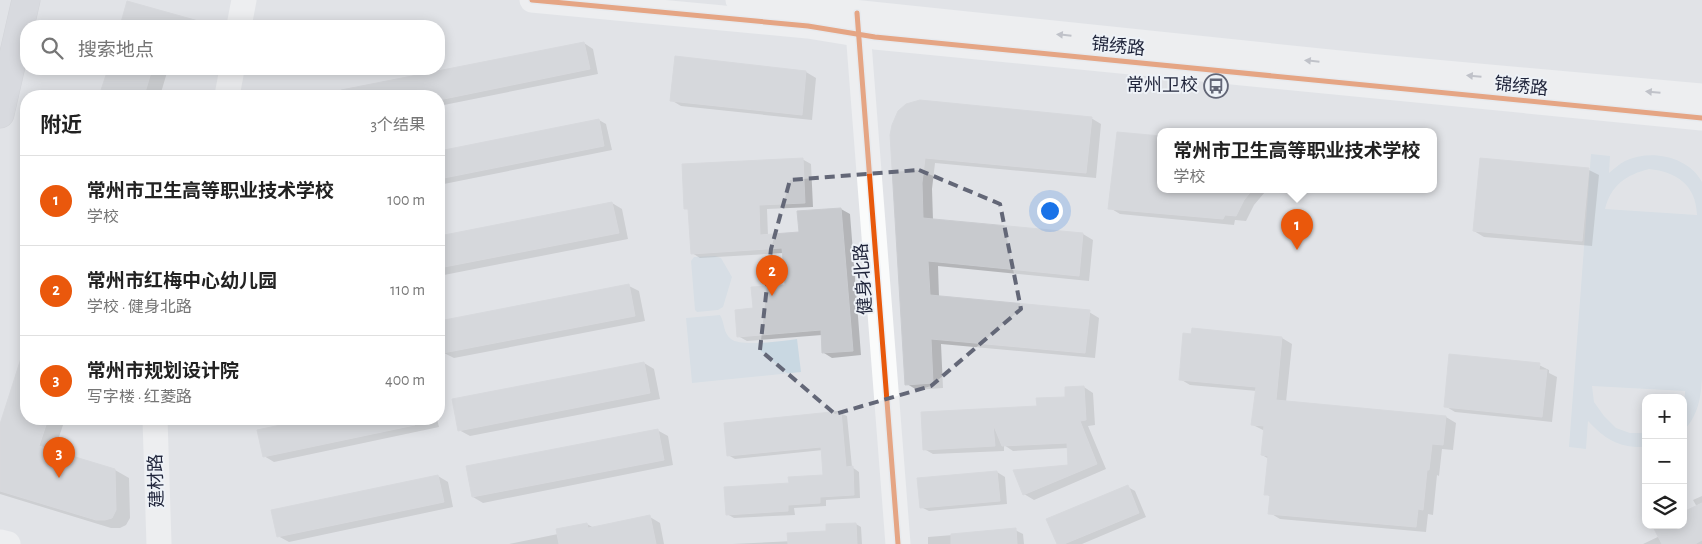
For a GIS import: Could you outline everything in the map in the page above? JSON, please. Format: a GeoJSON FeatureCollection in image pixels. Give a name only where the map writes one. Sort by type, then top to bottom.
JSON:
{"type":"FeatureCollection","features":[{"type":"Feature","properties":{"kind":"main road"},"geometry":{"type":"LineString","coordinates":[[21,20],[26,0]]}},
{"type":"Feature","properties":{"kind":"main road"},"geometry":{"type":"LineString","coordinates":[[0,114],[20,26]]}},
{"type":"Feature","properties":{"kind":"street"},"geometry":{"type":"LineString","coordinates":[[240,20],[244,0]]}},
{"type":"Feature","properties":{"kind":"street","name":"锦绣路"},"geometry":{"type":"LineString","coordinates":[[532,0],[808,26],[858,24],[1702,96]]}},
{"type":"Feature","properties":{"kind":"street","name":"锦绣路"},"geometry":{"type":"LineString","coordinates":[[738,0],[811,7],[858,24],[1702,118]]}},
{"type":"Feature","properties":{"kind":"street","name":"健身北路"},"geometry":{"type":"LineString","coordinates":[[858,24],[898,544]]}},
{"type":"Feature","properties":{"kind":"street"},"geometry":{"type":"LineString","coordinates":[[228,90],[231,75]]}},
{"type":"Feature","properties":{"kind":"street","name":"建材路"},"geometry":{"type":"LineString","coordinates":[[155,425],[159,544]]}},
{"type":"Feature","properties":{"kind":"street"},"geometry":{"type":"LineString","coordinates":[[0,542],[8,544]]}},
{"type":"Feature","properties":{"kind":"highlighted area"},"geometry":{"type":"Polygon","coordinates":[[[919,170],[1000,204],[1021,309],[931,386],[835,414],[760,350],[771,249],[790,180],[919,170]]]}},
{"type":"Feature","properties":{"kind":"shaded area"},"geometry":{"type":"Polygon","coordinates":[[[1591,154],[1610,156],[1609,173],[1623,162],[1635,157],[1668,157],[1688,166],[1702,182],[1702,378],[1700,399],[1695,413],[1687,426],[1687,394],[1685,394],[1685,391],[1592,386],[1594,402],[1604,416],[1616,428],[1630,433],[1642,433],[1642,447],[1614,442],[1588,421],[1586,449],[1569,447],[1591,154]],[[1649,169],[1633,174],[1615,187],[1605,209],[1697,215],[1696,205],[1689,188],[1668,173],[1649,169]]]}},
{"type":"Feature","properties":{"kind":"shaded area"},"geometry":{"type":"Polygon","coordinates":[[[715,256],[721,258],[732,277],[723,307],[718,310],[697,312],[695,310],[691,261],[694,257],[715,256]]]}},
{"type":"Feature","properties":{"kind":"shaded area"},"geometry":{"type":"Polygon","coordinates":[[[720,315],[728,337],[736,341],[762,343],[797,339],[801,372],[692,383],[686,318],[720,315]]]}},
{"type":"Feature","properties":{"kind":"building"},"geometry":{"type":"Polygon","coordinates":[[[127,1],[195,20],[122,20],[127,1]]]}},
{"type":"Feature","properties":{"kind":"building"},"geometry":{"type":"Polygon","coordinates":[[[584,42],[590,69],[445,99],[445,90],[341,90],[417,75],[445,75],[445,69],[584,42]]]}},
{"type":"Feature","properties":{"kind":"building"},"geometry":{"type":"Polygon","coordinates":[[[675,56],[806,71],[802,115],[670,101],[675,56]]]}},
{"type":"Feature","properties":{"kind":"building"},"geometry":{"type":"Polygon","coordinates":[[[106,75],[150,75],[146,90],[101,90],[106,75]]]}},
{"type":"Feature","properties":{"kind":"building"},"geometry":{"type":"Polygon","coordinates":[[[920,100],[1092,117],[1086,173],[925,158],[922,183],[923,218],[1083,233],[1079,276],[928,261],[930,295],[1090,310],[1085,353],[931,339],[933,383],[905,385],[890,135],[898,111],[906,104],[920,100]]]}},
{"type":"Feature","properties":{"kind":"building"},"geometry":{"type":"Polygon","coordinates":[[[599,119],[604,146],[445,178],[445,150],[599,119]]]}},
{"type":"Feature","properties":{"kind":"building"},"geometry":{"type":"Polygon","coordinates":[[[1117,132],[1157,136],[1157,193],[1250,193],[1236,216],[1225,215],[1223,219],[1108,209],[1117,132]]]}},
{"type":"Feature","properties":{"kind":"building"},"geometry":{"type":"Polygon","coordinates":[[[803,158],[805,203],[759,205],[760,235],[799,232],[797,211],[841,208],[853,351],[822,353],[821,330],[737,337],[735,310],[753,308],[751,287],[785,285],[782,248],[691,254],[688,209],[684,209],[682,164],[803,158]]]}},
{"type":"Feature","properties":{"kind":"building"},"geometry":{"type":"Polygon","coordinates":[[[1480,158],[1589,168],[1582,241],[1473,231],[1480,158]]]}},
{"type":"Feature","properties":{"kind":"building"},"geometry":{"type":"Polygon","coordinates":[[[612,202],[619,233],[445,267],[445,235],[612,202]]]}},
{"type":"Feature","properties":{"kind":"building"},"geometry":{"type":"Polygon","coordinates":[[[629,284],[635,316],[445,353],[445,320],[629,284]]]}},
{"type":"Feature","properties":{"kind":"building"},"geometry":{"type":"Polygon","coordinates":[[[1192,328],[1282,337],[1276,400],[1446,416],[1443,445],[1432,444],[1423,510],[1418,509],[1416,527],[1268,514],[1270,495],[1264,495],[1268,456],[1261,455],[1264,426],[1251,425],[1256,387],[1179,380],[1183,333],[1191,334],[1192,328]]]}},
{"type":"Feature","properties":{"kind":"building"},"geometry":{"type":"Polygon","coordinates":[[[1449,354],[1540,363],[1539,370],[1547,370],[1542,417],[1444,407],[1449,354]]]}},
{"type":"Feature","properties":{"kind":"building"},"geometry":{"type":"Polygon","coordinates":[[[20,361],[20,425],[46,425],[39,446],[115,469],[116,510],[112,518],[96,520],[0,491],[0,424],[20,361]]]}},
{"type":"Feature","properties":{"kind":"building"},"geometry":{"type":"Polygon","coordinates":[[[644,362],[650,393],[458,431],[452,399],[644,362]]]}},
{"type":"Feature","properties":{"kind":"building"},"geometry":{"type":"Polygon","coordinates":[[[1084,386],[1086,420],[1080,421],[1097,464],[1023,495],[1013,470],[1068,465],[1067,443],[1002,446],[993,424],[995,446],[923,450],[921,412],[1037,406],[1036,398],[1065,397],[1065,387],[1084,386]]]}},
{"type":"Feature","properties":{"kind":"building"},"geometry":{"type":"Polygon","coordinates":[[[841,411],[846,467],[853,466],[854,495],[820,497],[820,503],[788,505],[788,511],[726,515],[724,487],[789,483],[788,477],[823,475],[821,447],[727,456],[724,423],[841,411]]]}},
{"type":"Feature","properties":{"kind":"building"},"geometry":{"type":"Polygon","coordinates":[[[281,425],[415,425],[263,457],[257,430],[281,425]]]}},
{"type":"Feature","properties":{"kind":"building"},"geometry":{"type":"Polygon","coordinates":[[[658,429],[664,460],[472,497],[466,466],[658,429]]]}},
{"type":"Feature","properties":{"kind":"building"},"geometry":{"type":"Polygon","coordinates":[[[997,471],[1000,501],[920,508],[917,478],[997,471]]]}},
{"type":"Feature","properties":{"kind":"building"},"geometry":{"type":"Polygon","coordinates":[[[438,475],[444,502],[277,537],[271,510],[438,475]]]}},
{"type":"Feature","properties":{"kind":"building"},"geometry":{"type":"Polygon","coordinates":[[[1128,485],[1139,513],[1064,544],[1057,544],[1046,519],[1128,485]]]}},
{"type":"Feature","properties":{"kind":"building"},"geometry":{"type":"Polygon","coordinates":[[[1702,503],[1702,540],[1695,544],[1662,544],[1654,529],[1687,529],[1687,510],[1702,503]]]}},
{"type":"Feature","properties":{"kind":"building"},"geometry":{"type":"Polygon","coordinates":[[[650,515],[656,544],[559,544],[556,529],[587,523],[588,528],[650,515]]]}},
{"type":"Feature","properties":{"kind":"building"},"geometry":{"type":"Polygon","coordinates":[[[856,523],[857,544],[788,544],[787,533],[826,531],[826,524],[856,523]]]}},
{"type":"Feature","properties":{"kind":"building"},"geometry":{"type":"Polygon","coordinates":[[[1016,528],[1017,544],[951,544],[951,534],[1016,528]]]}},
{"type":"Feature","properties":{"kind":"cycle path"},"geometry":{"type":"LineString","coordinates":[[532,0],[808,26],[875,37],[1702,118]]}},
{"type":"Feature","properties":{"kind":"cycle path"},"geometry":{"type":"LineString","coordinates":[[857,13],[898,544]]}},
{"type":"Feature","properties":{"kind":"place","name":"常州卫校"},"geometry":{"type":"Point","coordinates":[1216,86]}},
{"type":"Feature","properties":{"kind":"place","name":"常州市卫生高等职业技术学校"},"geometry":{"type":"Point","coordinates":[1297,250]}},
{"type":"Feature","properties":{"kind":"place","name":"常州市红梅中心幼儿园"},"geometry":{"type":"Point","coordinates":[772,296]}},
{"type":"Feature","properties":{"kind":"place","name":"常州市规划设计院"},"geometry":{"type":"Point","coordinates":[59,478]}}]}
